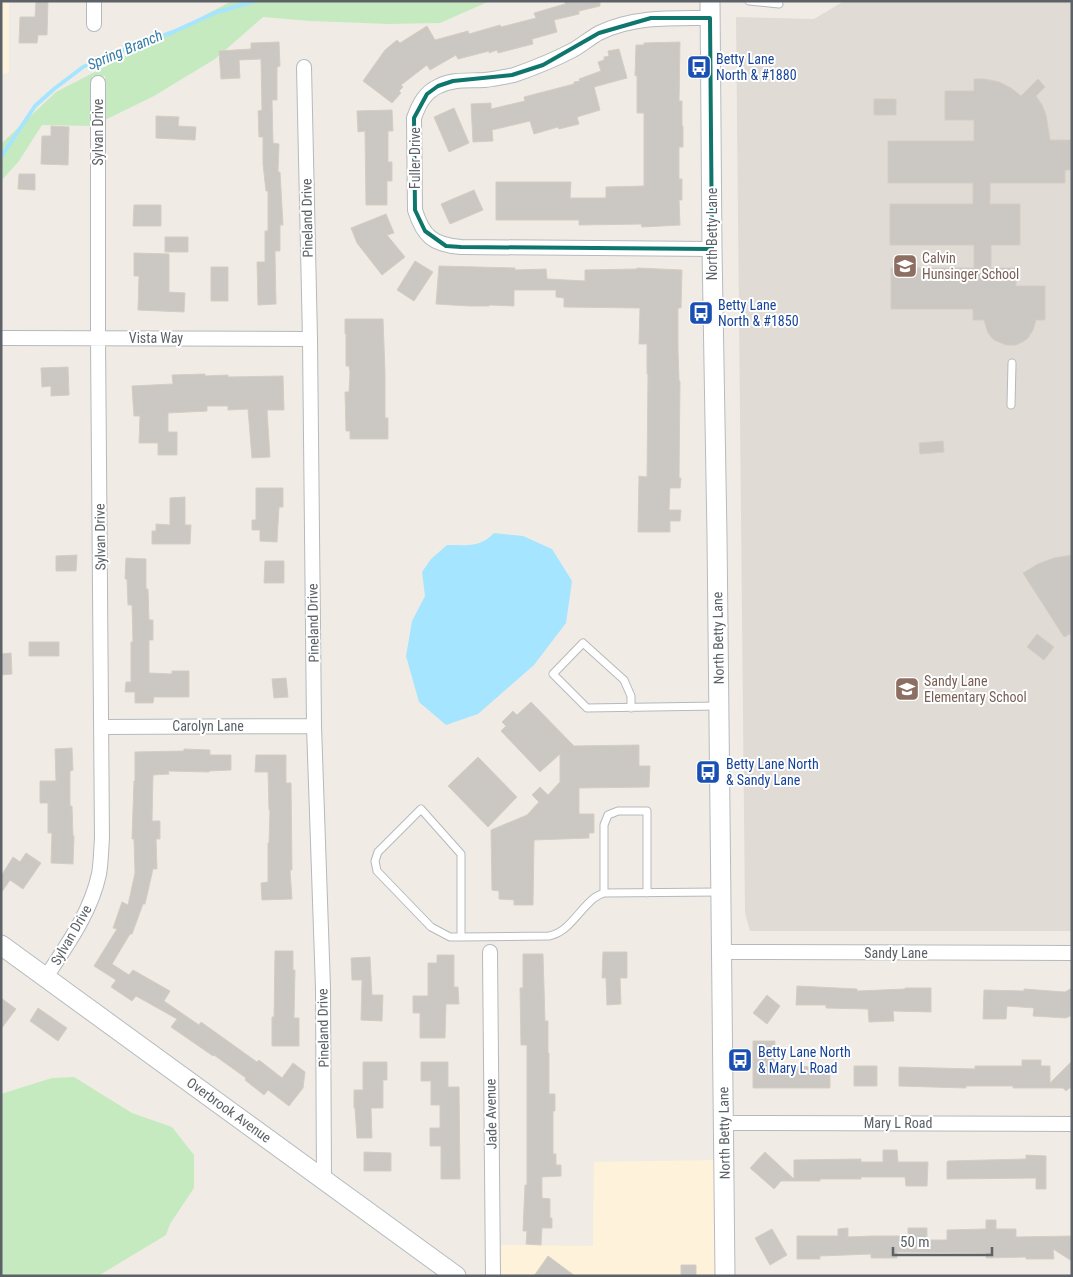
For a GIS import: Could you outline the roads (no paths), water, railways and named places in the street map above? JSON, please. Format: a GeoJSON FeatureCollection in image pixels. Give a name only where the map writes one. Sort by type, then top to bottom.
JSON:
{"type":"FeatureCollection","features":[{"type":"Feature","properties":{"kind":"street"},"geometry":{"type":"LineString","coordinates":[[94,1],[94,24]]}},
{"type":"Feature","properties":{"kind":"street","name":"North Betty Lane"},"geometry":{"type":"LineString","coordinates":[[710,10],[725,1276]]}},
{"type":"Feature","properties":{"kind":"street","name":"Fuller Drive"},"geometry":{"type":"LineString","coordinates":[[710,10],[627,23],[599,33],[573,50],[520,73],[484,80],[452,81],[438,86],[427,94],[419,105],[414,118],[415,210],[419,223],[425,232],[435,241],[446,246],[712,249]]}},
{"type":"Feature","properties":{"kind":"street","name":"Pineland Drive"},"geometry":{"type":"LineString","coordinates":[[304,66],[310,339],[314,726],[322,988],[324,1180]]}},
{"type":"Feature","properties":{"kind":"street","name":"Sylvan Drive"},"geometry":{"type":"LineString","coordinates":[[46,977],[74,935],[90,902],[99,873],[102,839],[98,83]]}},
{"type":"Feature","properties":{"kind":"street","name":"Vista Way"},"geometry":{"type":"LineString","coordinates":[[1,338],[310,339]]}},
{"type":"Feature","properties":{"kind":"street","name":"Carolyn Lane"},"geometry":{"type":"LineString","coordinates":[[102,727],[314,726]]}},
{"type":"Feature","properties":{"kind":"street","name":"Overbrook Avenue"},"geometry":{"type":"LineString","coordinates":[[1,945],[456,1276]]}},
{"type":"Feature","properties":{"kind":"street","name":"Jade Avenue"},"geometry":{"type":"LineString","coordinates":[[490,952],[493,1276]]}},
{"type":"Feature","properties":{"kind":"street","name":"Sandy Lane"},"geometry":{"type":"LineString","coordinates":[[721,952],[1072,953]]}},
{"type":"Feature","properties":{"kind":"street","name":"Mary L Road"},"geometry":{"type":"LineString","coordinates":[[724,1123],[1072,1124]]}},
{"type":"Feature","properties":{"kind":"lane"},"geometry":{"type":"LineString","coordinates":[[749,1],[779,4]]}},
{"type":"Feature","properties":{"kind":"lane"},"geometry":{"type":"LineString","coordinates":[[1011,405],[1012,364]]}},
{"type":"Feature","properties":{"kind":"lane"},"geometry":{"type":"LineString","coordinates":[[631,708],[631,696],[624,680],[583,643],[553,674],[587,708],[631,708],[719,706]]}},
{"type":"Feature","properties":{"kind":"lane"},"geometry":{"type":"LineString","coordinates":[[461,937],[461,854],[421,809],[378,852],[374,861],[377,871],[431,926],[450,937],[461,937],[549,936],[556,935],[594,897],[604,893],[720,892]]}},
{"type":"Feature","properties":{"kind":"lane"},"geometry":{"type":"LineString","coordinates":[[604,893],[604,825],[608,815],[618,811],[647,811],[648,893]]}},
{"type":"Feature","properties":{"kind":"water"},"geometry":{"type":"Polygon","coordinates":[[[494,533],[523,536],[552,549],[572,581],[566,623],[534,665],[478,714],[446,725],[419,702],[406,656],[412,621],[425,596],[422,572],[431,559],[447,545],[478,543],[489,538],[494,533]]]}},
{"type":"Feature","properties":{"kind":"waterway","name":"Spring Branch"},"geometry":{"type":"LineString","coordinates":[[1,157],[35,106],[83,67],[173,32],[217,12],[255,1]]}},
{"type":"Feature","properties":{"kind":"place","name":"Betty Lane North & #1880"},"geometry":{"type":"Point","coordinates":[699,67]}},
{"type":"Feature","properties":{"kind":"place","name":"Calvin Hunsinger School"},"geometry":{"type":"Point","coordinates":[905,266]}},
{"type":"Feature","properties":{"kind":"place","name":"Betty Lane North & #1850"},"geometry":{"type":"Point","coordinates":[701,313]}},
{"type":"Feature","properties":{"kind":"place","name":"Sandy Lane Elementary School"},"geometry":{"type":"Point","coordinates":[907,689]}},
{"type":"Feature","properties":{"kind":"place","name":"Betty Lane North & Sandy Lane"},"geometry":{"type":"Point","coordinates":[708,772]}},
{"type":"Feature","properties":{"kind":"place","name":"Betty Lane North & Mary L Road"},"geometry":{"type":"Point","coordinates":[740,1060]}}]}
